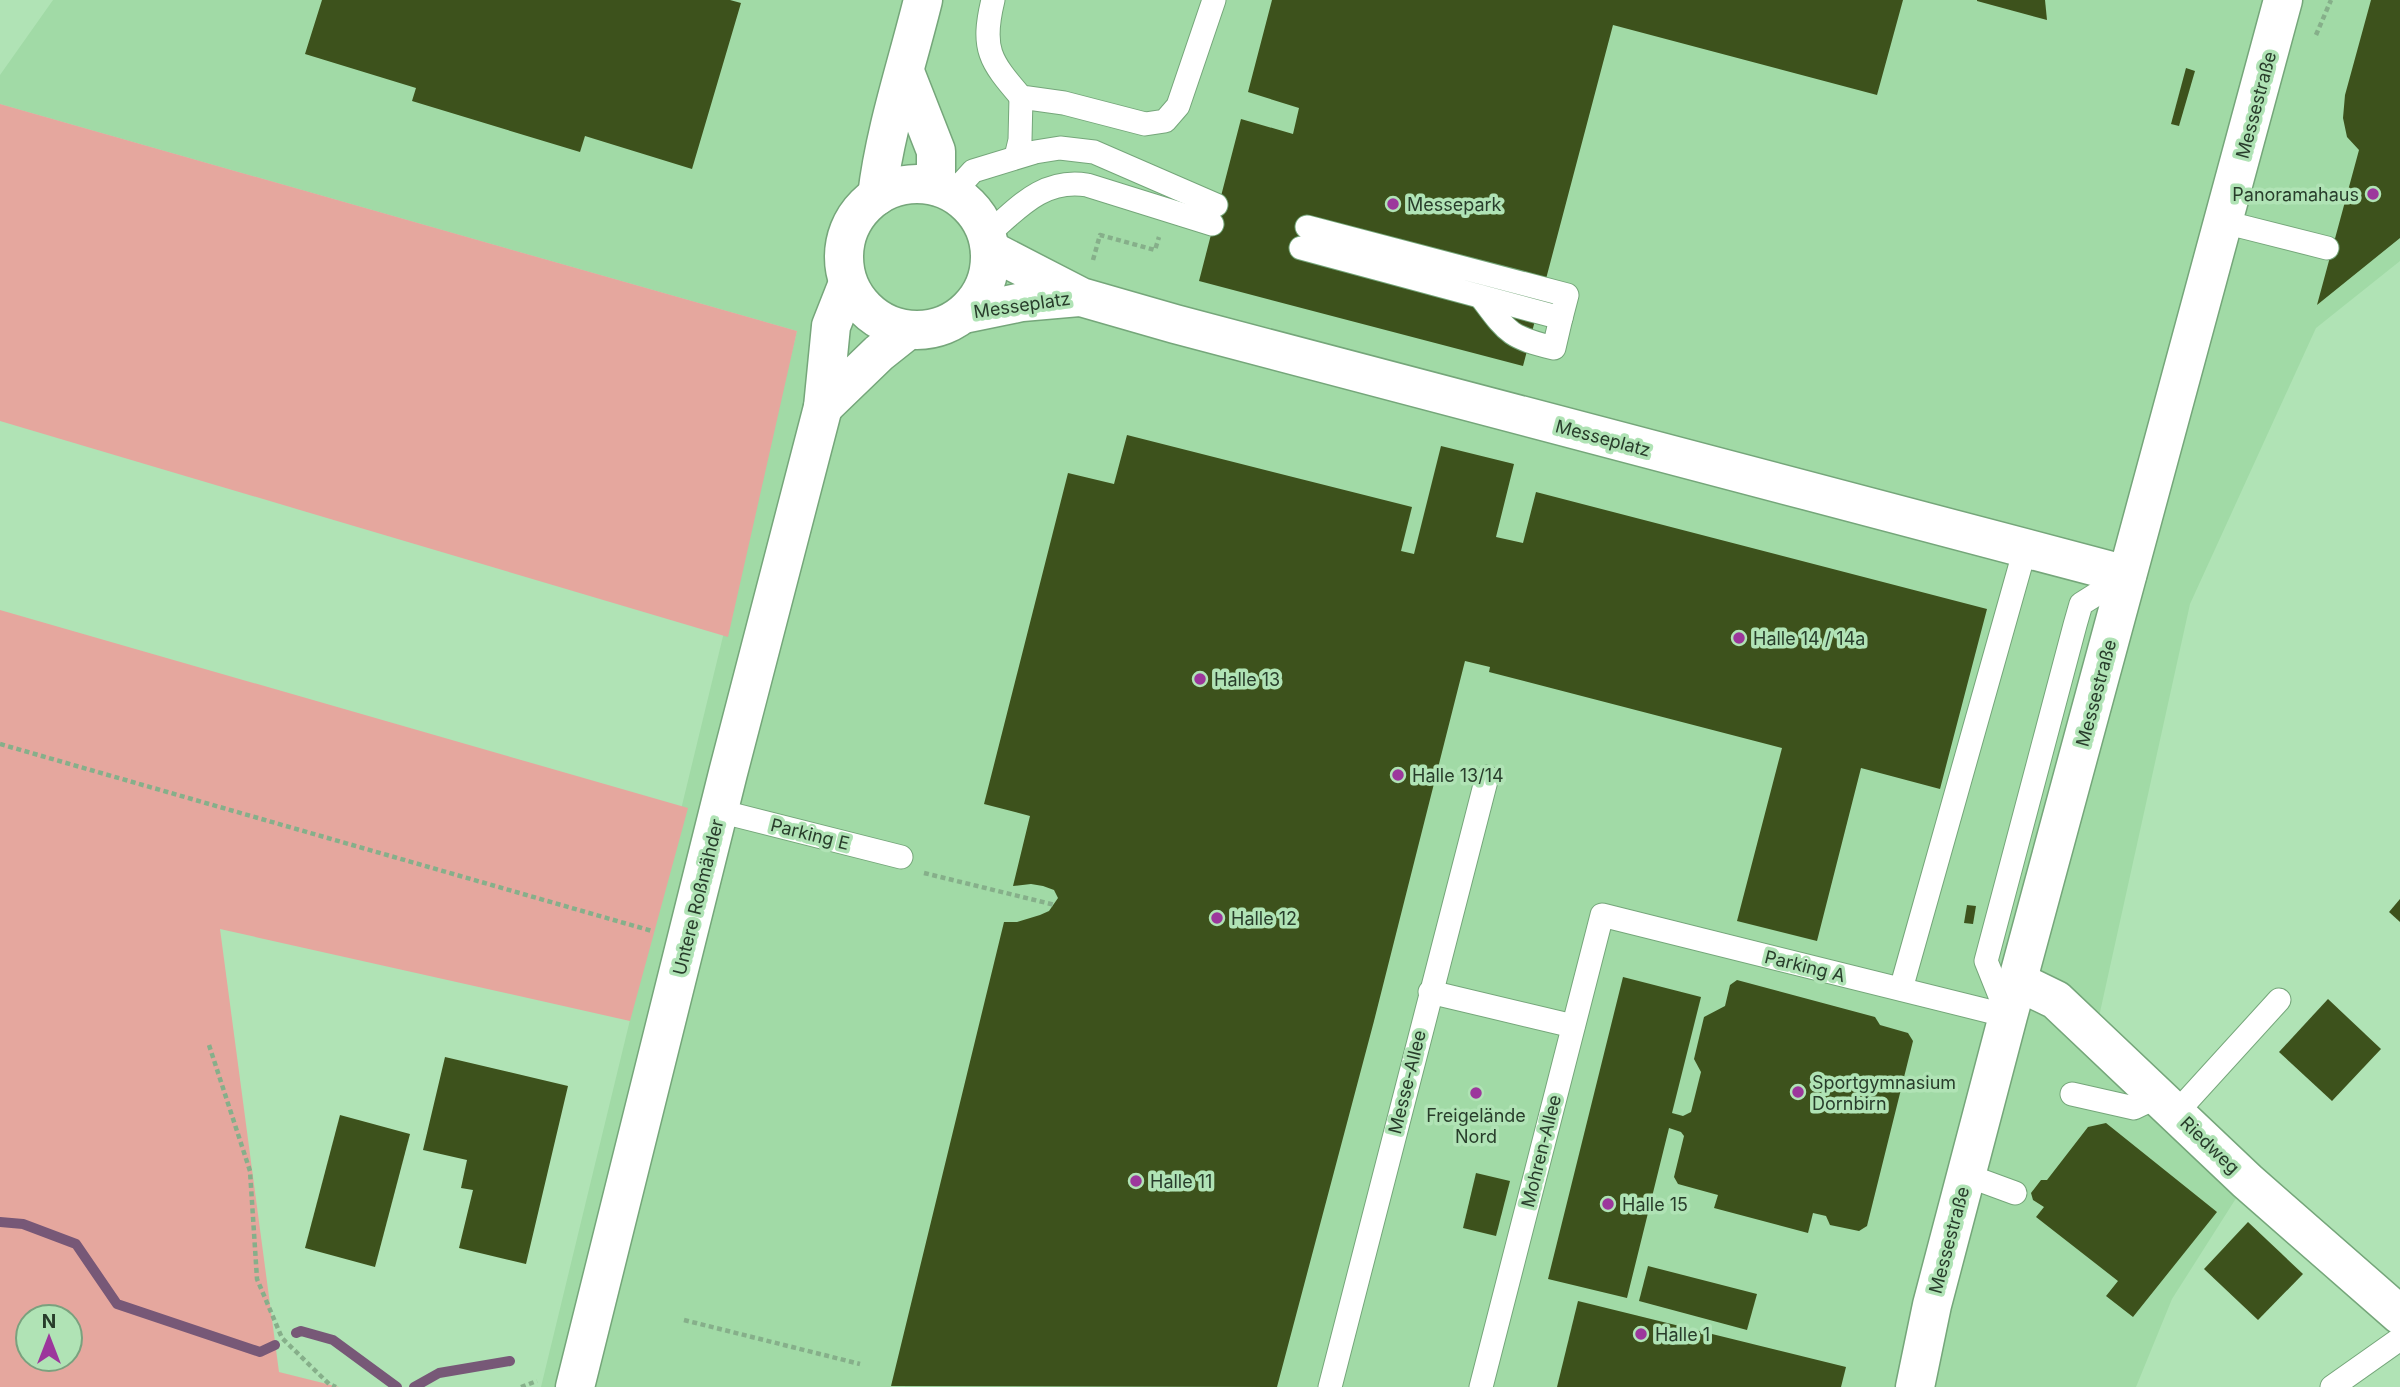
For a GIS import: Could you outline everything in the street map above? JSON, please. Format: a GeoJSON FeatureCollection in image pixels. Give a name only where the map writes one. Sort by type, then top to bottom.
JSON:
{"type":"FeatureCollection","features":[{"type":"Feature","properties":{"kind":"street"},"geometry":{"type":"LineString","coordinates":[[877,196],[891,114],[905,72],[923,0]]}},
{"type":"Feature","properties":{"kind":"street","name":"Messestraße"},"geometry":{"type":"LineString","coordinates":[[1915,1387],[1932,1305],[2012,998],[2283,0]]}},
{"type":"Feature","properties":{"kind":"street"},"geometry":{"type":"LineString","coordinates":[[905,72],[936,151],[945,190]]}},
{"type":"Feature","properties":{"kind":"street"},"geometry":{"type":"LineString","coordinates":[[916,184],[945,190],[967,204],[979,218],[988,242],[990,268],[985,285],[964,314],[947,324],[928,330],[908,330],[888,325],[871,315],[857,301],[848,284],[843,266],[843,248],[849,228],[860,210],[877,196],[895,187],[916,184]]}},
{"type":"Feature","properties":{"kind":"street","name":"Messeplatz"},"geometry":{"type":"LineString","coordinates":[[988,242],[1081,297],[2127,575]]}},
{"type":"Feature","properties":{"kind":"street","name":"Untere Roßmähder"},"geometry":{"type":"LineString","coordinates":[[575,1387],[822,407],[831,326],[848,284]]}},
{"type":"Feature","properties":{"kind":"street","name":"Messeplatz"},"geometry":{"type":"LineString","coordinates":[[964,314],[1022,302],[1081,297]]}},
{"type":"Feature","properties":{"kind":"street"},"geometry":{"type":"LineString","coordinates":[[822,407],[879,353],[908,330]]}},
{"type":"Feature","properties":{"kind":"street","name":"Riedweg"},"geometry":{"type":"LineString","coordinates":[[2012,998],[2056,1000],[2247,1181],[2400,1315]]}},
{"type":"Feature","properties":{"kind":"lane"},"geometry":{"type":"LineString","coordinates":[[993,0],[987,43],[996,67],[1021,97],[1020,140],[1016,157]]}},
{"type":"Feature","properties":{"kind":"lane"},"geometry":{"type":"LineString","coordinates":[[1021,97],[1064,103],[1145,124],[1165,121],[1178,106],[1214,0]]}},
{"type":"Feature","properties":{"kind":"lane"},"geometry":{"type":"LineString","coordinates":[[945,190],[973,170],[1035,152],[1060,148],[1094,152],[1214,214],[1068,182],[1041,191],[988,242]]}},
{"type":"Feature","properties":{"kind":"lane"},"geometry":{"type":"LineString","coordinates":[[2224,222],[2327,248]]}},
{"type":"Feature","properties":{"kind":"lane"},"geometry":{"type":"LineString","coordinates":[[1480,297],[1504,329],[1523,340],[1554,348],[1567,295],[1304,238],[1480,297],[1561,318]]}},
{"type":"Feature","properties":{"kind":"lane"},"geometry":{"type":"LineString","coordinates":[[1901,989],[2025,549]]}},
{"type":"Feature","properties":{"kind":"lane","name":"Messe-Allee"},"geometry":{"type":"LineString","coordinates":[[1330,1387],[1487,777]]}},
{"type":"Feature","properties":{"kind":"lane","name":"Parking E"},"geometry":{"type":"LineString","coordinates":[[719,811],[901,857]]}},
{"type":"Feature","properties":{"kind":"lane","name":"Parking A"},"geometry":{"type":"LineString","coordinates":[[1602,915],[1901,989],[2012,998]]}},
{"type":"Feature","properties":{"kind":"lane","name":"Mohren-Allee"},"geometry":{"type":"LineString","coordinates":[[1481,1387],[1602,915]]}},
{"type":"Feature","properties":{"kind":"lane"},"geometry":{"type":"LineString","coordinates":[[1430,992],[1573,1026]]}},
{"type":"Feature","properties":{"kind":"lane"},"geometry":{"type":"LineString","coordinates":[[2072,1094],[2134,1108],[2168,1104],[2279,1000]]}},
{"type":"Feature","properties":{"kind":"lane"},"geometry":{"type":"LineString","coordinates":[[1966,1175],[2015,1193]]}},
{"type":"Feature","properties":{"kind":"lane"},"geometry":{"type":"LineString","coordinates":[[2332,1387],[2400,1339]]}},
{"type":"Feature","properties":{"kind":"path"},"geometry":{"type":"LineString","coordinates":[[0,744],[687,941]]}},
{"type":"Feature","properties":{"kind":"path"},"geometry":{"type":"LineString","coordinates":[[209,1045],[250,1171],[257,1279],[282,1338],[328,1384],[336,1387]]}},
{"type":"Feature","properties":{"kind":"path"},"geometry":{"type":"LineString","coordinates":[[684,1320],[860,1364]]}},
{"type":"Feature","properties":{"kind":"shaded area"},"geometry":{"type":"Polygon","coordinates":[[[53,0],[2400,0],[2400,261],[2316,328],[2190,604],[2091,1053],[2247,1181],[2172,1299],[2136,1387],[541,1387],[797,331],[0,104],[0,75],[53,0]]]}},
{"type":"Feature","properties":{"kind":"shaded area"},"geometry":{"type":"Polygon","coordinates":[[[0,104],[797,331],[728,637],[0,421],[0,104]]]}},
{"type":"Feature","properties":{"kind":"shaded area"},"geometry":{"type":"Polygon","coordinates":[[[0,610],[688,808],[630,1021],[220,929],[279,1372],[339,1387],[0,1387],[0,610]]]}},
{"type":"Feature","properties":{"kind":"building"},"geometry":{"type":"Polygon","coordinates":[[[322,0],[730,0],[741,3],[692,169],[585,136],[580,152],[412,101],[416,88],[305,54],[322,0]]]}},
{"type":"Feature","properties":{"kind":"building","name":"Messepark"},"geometry":{"type":"Polygon","coordinates":[[[1272,0],[1903,0],[1877,95],[1613,25],[1523,366],[1199,281],[1241,119],[1293,134],[1299,108],[1248,92],[1272,0]]]}},
{"type":"Feature","properties":{"kind":"building"},"geometry":{"type":"Polygon","coordinates":[[[2045,0],[2047,20],[1977,1],[2045,0]]]}},
{"type":"Feature","properties":{"kind":"building","name":"Panoramahaus"},"geometry":{"type":"Polygon","coordinates":[[[2371,0],[2400,0],[2400,238],[2317,305],[2359,150],[2347,137],[2343,118],[2345,95],[2371,0]]]}},
{"type":"Feature","properties":{"kind":"building"},"geometry":{"type":"Polygon","coordinates":[[[2186,68],[2195,71],[2179,126],[2171,124],[2186,68]]]}},
{"type":"Feature","properties":{"kind":"building"},"geometry":{"type":"Polygon","coordinates":[[[1127,435],[1412,507],[1401,551],[1414,554],[1441,446],[1514,464],[1496,537],[1523,543],[1536,492],[1987,609],[1940,789],[1861,768],[1817,941],[1737,921],[1782,748],[1489,672],[1490,667],[1465,661],[1374,1021],[1277,1387],[891,1386],[1004,922],[1017,922],[1049,911],[1058,898],[1054,890],[1043,886],[1013,886],[1030,816],[984,804],[1068,473],[1114,484],[1127,435]]]}},
{"type":"Feature","properties":{"kind":"building"},"geometry":{"type":"Polygon","coordinates":[[[2400,899],[2400,922],[2389,912],[2400,899]]]}},
{"type":"Feature","properties":{"kind":"building"},"geometry":{"type":"Polygon","coordinates":[[[1967,905],[1976,906],[1973,924],[1964,923],[1967,905]]]}},
{"type":"Feature","properties":{"kind":"building","name":"Sportgymnasium Dornbirn"},"geometry":{"type":"Polygon","coordinates":[[[1623,977],[1701,997],[1672,1113],[1683,1116],[1691,1112],[1701,1072],[1694,1059],[1704,1017],[1725,1006],[1730,985],[1737,980],[1875,1017],[1880,1025],[1908,1033],[1913,1041],[1867,1226],[1859,1231],[1830,1225],[1826,1216],[1813,1213],[1808,1233],[1714,1208],[1718,1195],[1678,1184],[1674,1177],[1684,1136],[1681,1132],[1669,1128],[1627,1298],[1548,1279],[1623,977]]]}},
{"type":"Feature","properties":{"kind":"building"},"geometry":{"type":"Polygon","coordinates":[[[2328,999],[2381,1049],[2332,1101],[2279,1052],[2328,999]]]}},
{"type":"Feature","properties":{"kind":"building"},"geometry":{"type":"Polygon","coordinates":[[[445,1057],[568,1086],[526,1264],[459,1248],[473,1190],[461,1188],[467,1160],[423,1150],[445,1057]]]}},
{"type":"Feature","properties":{"kind":"building"},"geometry":{"type":"Polygon","coordinates":[[[340,1115],[410,1134],[375,1267],[305,1248],[340,1115]]]}},
{"type":"Feature","properties":{"kind":"building"},"geometry":{"type":"Polygon","coordinates":[[[2106,1123],[2217,1212],[2133,1317],[2106,1296],[2118,1281],[2036,1217],[2044,1207],[2033,1200],[2031,1193],[2041,1180],[2047,1180],[2088,1127],[2106,1123]]]}},
{"type":"Feature","properties":{"kind":"building"},"geometry":{"type":"Polygon","coordinates":[[[1476,1173],[1510,1181],[1496,1236],[1463,1228],[1476,1173]]]}},
{"type":"Feature","properties":{"kind":"building"},"geometry":{"type":"Polygon","coordinates":[[[2248,1222],[2303,1274],[2258,1320],[2204,1269],[2248,1222]]]}},
{"type":"Feature","properties":{"kind":"building"},"geometry":{"type":"Polygon","coordinates":[[[1648,1266],[1757,1294],[1747,1330],[1639,1301],[1648,1266]]]}},
{"type":"Feature","properties":{"kind":"building","name":"Halle 1"},"geometry":{"type":"Polygon","coordinates":[[[1578,1301],[1846,1367],[1841,1387],[1557,1387],[1578,1301]]]}},
{"type":"Feature","properties":{"kind":"waterway"},"geometry":{"type":"LineString","coordinates":[[0,1222],[23,1224],[76,1244],[117,1304],[260,1352],[275,1345]]}},
{"type":"Feature","properties":{"kind":"waterway"},"geometry":{"type":"LineString","coordinates":[[296,1333],[301,1331],[333,1340],[397,1387]]}},
{"type":"Feature","properties":{"kind":"waterway"},"geometry":{"type":"LineString","coordinates":[[414,1387],[439,1373],[510,1361]]}},
{"type":"Feature","properties":{"kind":"place","name":"Panoramahaus"},"geometry":{"type":"Point","coordinates":[2373,194]}},
{"type":"Feature","properties":{"kind":"place","name":"Messepark"},"geometry":{"type":"Point","coordinates":[1393,204]}},
{"type":"Feature","properties":{"kind":"place","name":"Halle 14 / 14a"},"geometry":{"type":"Point","coordinates":[1739,638]}},
{"type":"Feature","properties":{"kind":"place","name":"Halle 13"},"geometry":{"type":"Point","coordinates":[1200,679]}},
{"type":"Feature","properties":{"kind":"place","name":"Halle 13/14"},"geometry":{"type":"Point","coordinates":[1398,775]}},
{"type":"Feature","properties":{"kind":"place","name":"Halle 12"},"geometry":{"type":"Point","coordinates":[1217,918]}},
{"type":"Feature","properties":{"kind":"place","name":"Sportgymnasium Dornbirn"},"geometry":{"type":"Point","coordinates":[1798,1092]}},
{"type":"Feature","properties":{"kind":"place","name":"Freigelände Nord"},"geometry":{"type":"Point","coordinates":[1476,1093]}},
{"type":"Feature","properties":{"kind":"place","name":"Halle 11"},"geometry":{"type":"Point","coordinates":[1136,1181]}},
{"type":"Feature","properties":{"kind":"place","name":"Halle 15"},"geometry":{"type":"Point","coordinates":[1608,1204]}},
{"type":"Feature","properties":{"kind":"place","name":"Halle 1"},"geometry":{"type":"Point","coordinates":[1641,1334]}}]}
